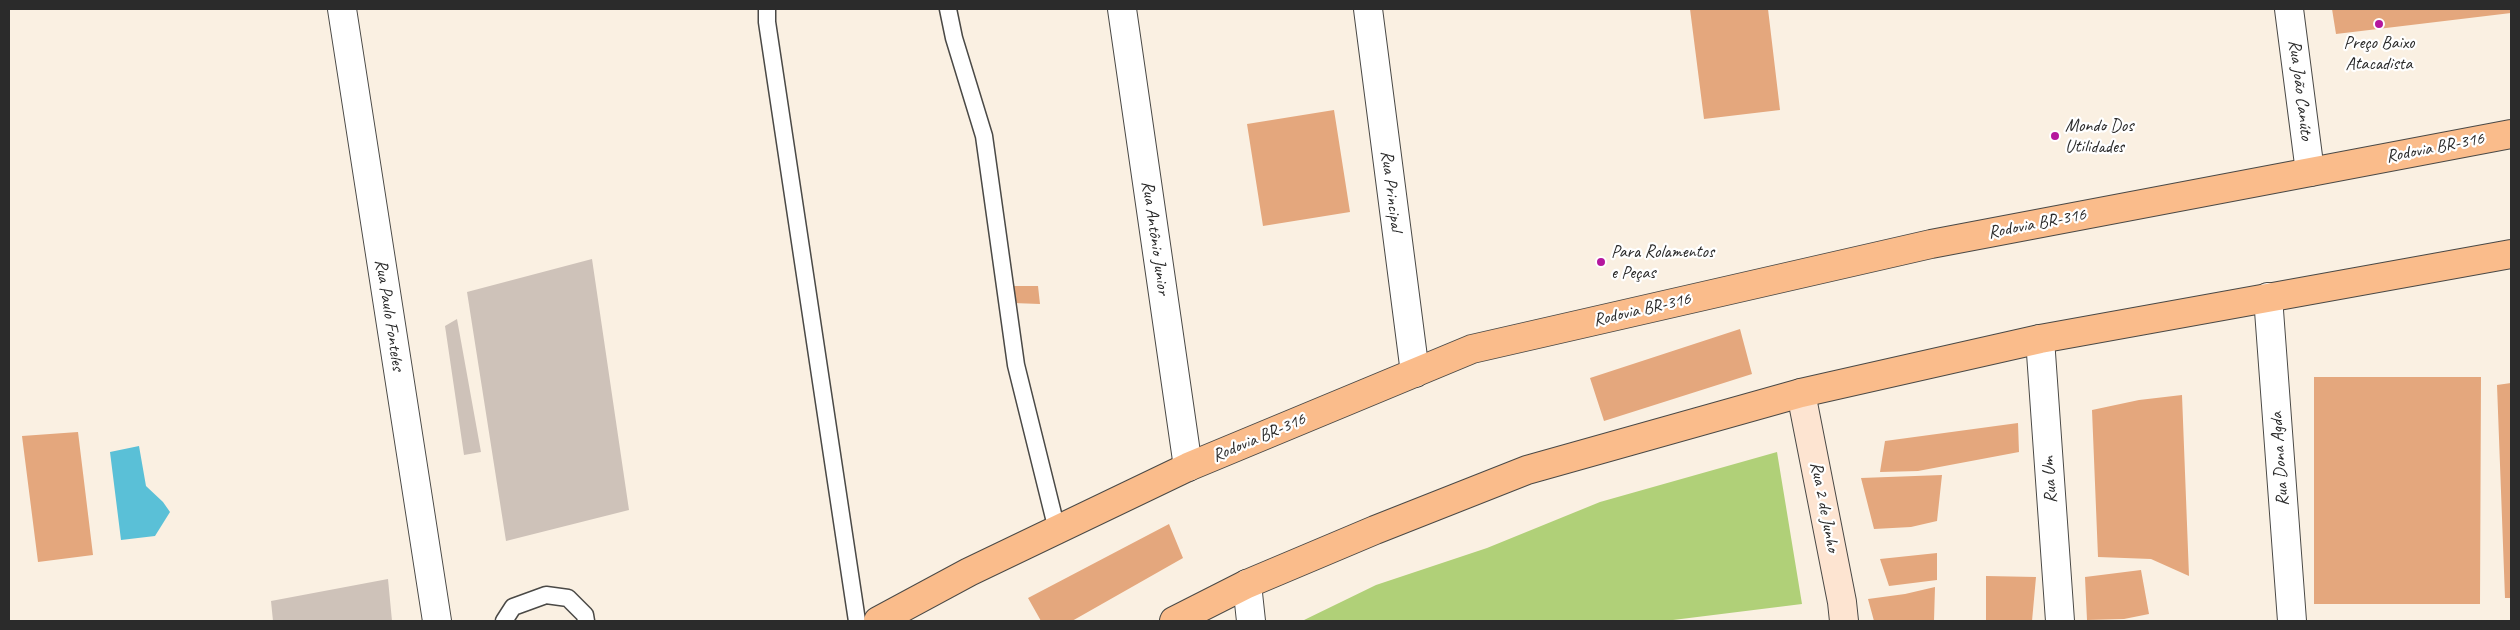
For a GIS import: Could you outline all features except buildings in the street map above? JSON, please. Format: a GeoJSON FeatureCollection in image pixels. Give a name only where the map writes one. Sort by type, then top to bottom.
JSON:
{"type":"FeatureCollection","features":[{"type":"Feature","properties":{"kind":"highway","name":"Rodovia BR-316"},"geometry":{"type":"LineString","coordinates":[[878,621],[969,572],[1188,467],[1472,348],[1912,248],[2511,134]]}},
{"type":"Feature","properties":{"kind":"highway"},"geometry":{"type":"LineString","coordinates":[[1174,621],[1247,584],[1375,530],[1527,470],[1801,393],[2040,339],[2511,254]]}},
{"type":"Feature","properties":{"kind":"street","name":"Rua Paulo Fonteles"},"geometry":{"type":"LineString","coordinates":[[342,9],[437,621]]}},
{"type":"Feature","properties":{"kind":"street","name":"Rua Antônio Junior"},"geometry":{"type":"LineString","coordinates":[[1122,9],[1188,467]]}},
{"type":"Feature","properties":{"kind":"street","name":"Rua Principal"},"geometry":{"type":"LineString","coordinates":[[1368,9],[1415,373]]}},
{"type":"Feature","properties":{"kind":"street","name":"Rua João Canúto"},"geometry":{"type":"LineString","coordinates":[[2289,9],[2310,172]]}},
{"type":"Feature","properties":{"kind":"street","name":"Rua Dona Agda"},"geometry":{"type":"LineString","coordinates":[[2268,297],[2292,621]]}},
{"type":"Feature","properties":{"kind":"street","name":"Rua Um"},"geometry":{"type":"LineString","coordinates":[[2040,339],[2060,621]]}},
{"type":"Feature","properties":{"kind":"street","name":"Rua 2 de Junho"},"geometry":{"type":"LineString","coordinates":[[1801,393],[1842,602],[1844,621]]}},
{"type":"Feature","properties":{"kind":"street"},"geometry":{"type":"LineString","coordinates":[[1247,584],[1251,621]]}},
{"type":"Feature","properties":{"kind":"lane"},"geometry":{"type":"LineString","coordinates":[[767,9],[767,22],[857,621]]}},
{"type":"Feature","properties":{"kind":"lane"},"geometry":{"type":"LineString","coordinates":[[948,9],[954,38],[984,136],[1016,365],[1057,530]]}},
{"type":"Feature","properties":{"kind":"lane"},"geometry":{"type":"LineString","coordinates":[[504,621],[513,607],[546,595],[568,598],[585,615],[586,621]]}},
{"type":"Feature","properties":{"kind":"shaded area"},"geometry":{"type":"Polygon","coordinates":[[[592,259],[629,510],[506,541],[467,292],[592,259]]]}},
{"type":"Feature","properties":{"kind":"shaded area"},"geometry":{"type":"Polygon","coordinates":[[[457,319],[481,452],[464,455],[445,326],[457,319]]]}},
{"type":"Feature","properties":{"kind":"shaded area"},"geometry":{"type":"Polygon","coordinates":[[[388,579],[392,621],[273,621],[271,601],[388,579]]]}},
{"type":"Feature","properties":{"kind":"green space"},"geometry":{"type":"Polygon","coordinates":[[[1777,452],[1802,604],[1665,621],[1302,621],[1376,585],[1487,548],[1600,502],[1777,452]]]}},
{"type":"Feature","properties":{"kind":"water"},"geometry":{"type":"Polygon","coordinates":[[[139,446],[146,486],[163,502],[170,512],[155,536],[121,540],[110,452],[139,446]]]}},
{"type":"Feature","properties":{"kind":"place","name":"Preço Baixo Atacadista"},"geometry":{"type":"Point","coordinates":[2379,24]}},
{"type":"Feature","properties":{"kind":"place","name":"Mondo Dos Utilidades"},"geometry":{"type":"Point","coordinates":[2055,136]}},
{"type":"Feature","properties":{"kind":"place","name":"Para Rolamentos e Peças"},"geometry":{"type":"Point","coordinates":[1601,262]}}]}
